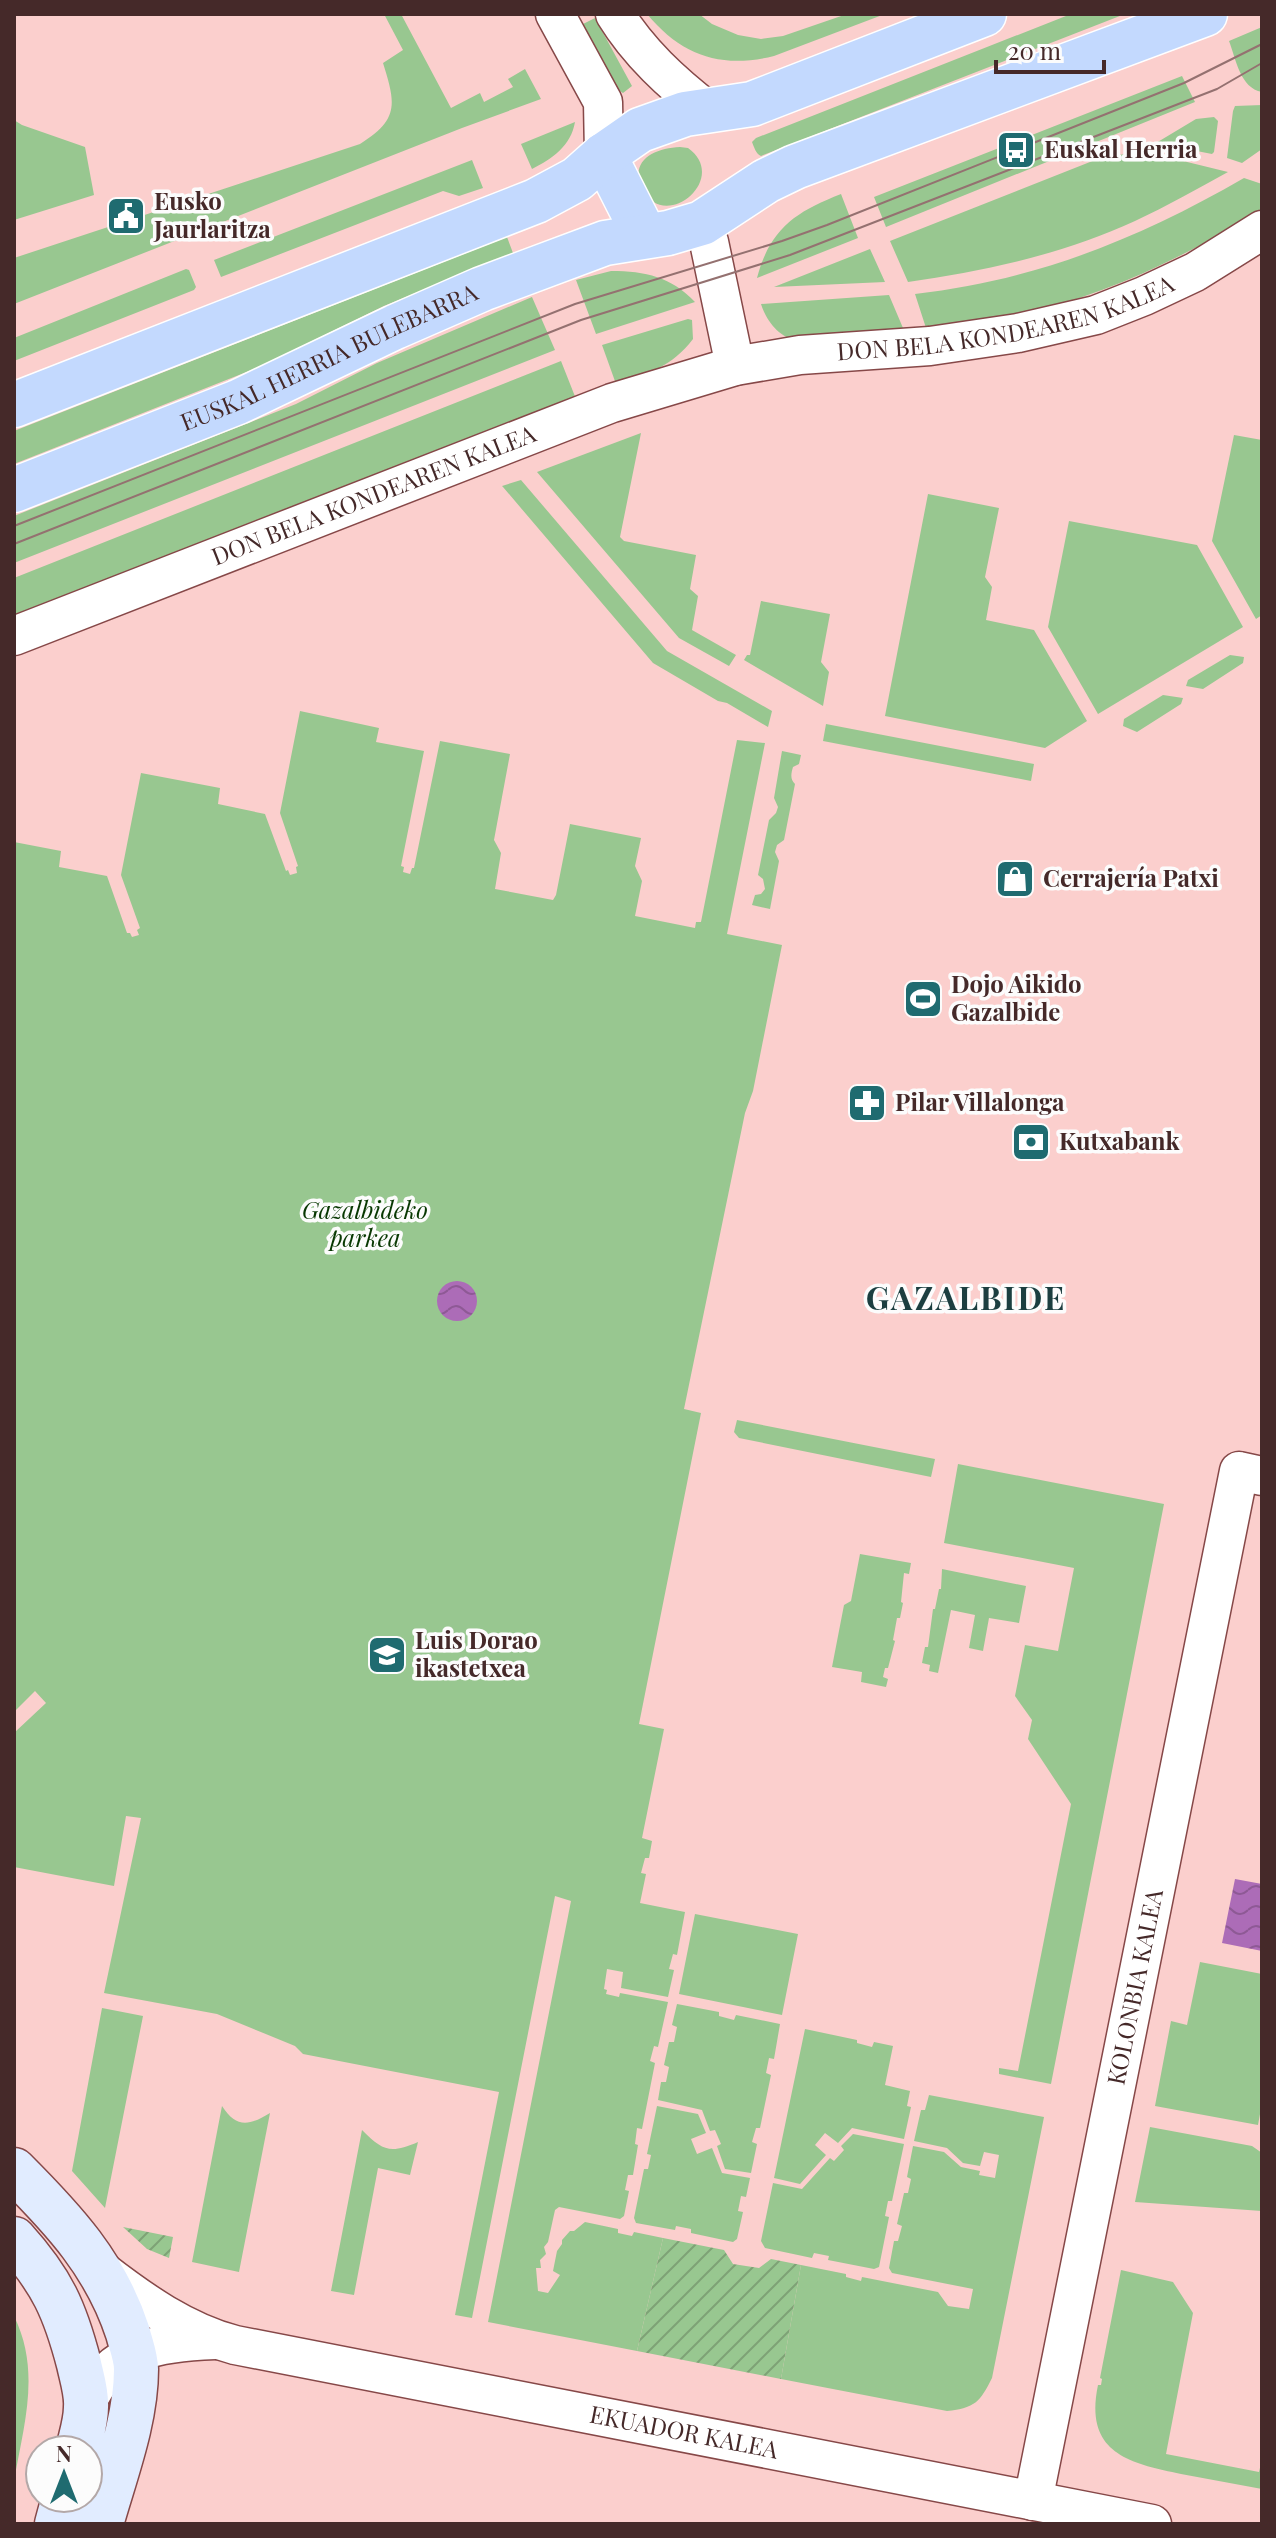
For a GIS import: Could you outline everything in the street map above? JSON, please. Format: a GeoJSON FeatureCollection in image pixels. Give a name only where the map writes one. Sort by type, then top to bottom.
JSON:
{"type":"FeatureCollection","features":[{"type":"Feature","properties":{"kind":"main road"},"geometry":{"type":"LineString","coordinates":[[14,405],[536,201],[577,179],[640,130],[685,114],[752,104],[984,14]]}},
{"type":"Feature","properties":{"kind":"main road","name":"EUSKAL HERRIA BULEBARRA"},"geometry":{"type":"LineString","coordinates":[[14,490],[238,402],[482,289],[605,243],[668,233],[702,223],[766,181],[795,167],[1205,14]]}},
{"type":"Feature","properties":{"kind":"main road"},"geometry":{"type":"LineString","coordinates":[[604,155],[645,236]]}},
{"type":"Feature","properties":{"kind":"main road"},"geometry":{"type":"LineString","coordinates":[[14,2170],[63,2220],[101,2270],[119,2307],[134,2353],[133,2398],[101,2524]]}},
{"type":"Feature","properties":{"kind":"main road"},"geometry":{"type":"LineString","coordinates":[[14,2239],[37,2264],[53,2289],[69,2325],[87,2403],[82,2434]]}},
{"type":"Feature","properties":{"kind":"street"},"geometry":{"type":"LineString","coordinates":[[555,14],[603,102],[604,155]]}},
{"type":"Feature","properties":{"kind":"street"},"geometry":{"type":"LineString","coordinates":[[615,14],[634,42],[656,66],[708,111]]}},
{"type":"Feature","properties":{"kind":"street"},"geometry":{"type":"LineString","coordinates":[[702,223],[735,366]]}},
{"type":"Feature","properties":{"kind":"street","name":"DON BELA KONDEAREN KALEA"},"geometry":{"type":"LineString","coordinates":[[14,636],[612,403],[735,366],[800,355],[930,346],[1018,333],[1096,315],[1195,272],[1262,230]]}},
{"type":"Feature","properties":{"kind":"street","name":"KOLONBIA KALEA"},"geometry":{"type":"LineString","coordinates":[[1033,2501],[1250,1474]]}},
{"type":"Feature","properties":{"kind":"street","name":"EKUADOR KALEA"},"geometry":{"type":"LineString","coordinates":[[101,2270],[170,2318],[217,2340],[437,2386],[1152,2524]]}},
{"type":"Feature","properties":{"kind":"street","name":"EKUADOR KALEA"},"geometry":{"type":"LineString","coordinates":[[87,2403],[94,2385],[107,2369],[134,2353],[172,2342],[217,2340]]}},
{"type":"Feature","properties":{"kind":"green space"},"geometry":{"type":"Polygon","coordinates":[[[384,14],[401,14],[451,108],[480,93],[484,102],[513,87],[508,79],[525,69],[541,99],[14,304],[14,258],[360,144],[373,135],[388,119],[391,110],[392,100],[383,63],[403,50],[384,14]]]}},
{"type":"Feature","properties":{"kind":"green space"},"geometry":{"type":"Polygon","coordinates":[[[647,14],[699,14],[712,24],[738,35],[761,39],[783,36],[847,14],[885,14],[774,56],[737,61],[704,56],[689,49],[674,40],[647,14]]]}},
{"type":"Feature","properties":{"kind":"green space"},"geometry":{"type":"Polygon","coordinates":[[[1071,14],[1125,14],[761,156],[754,148],[752,142],[756,138],[1071,14]]]}},
{"type":"Feature","properties":{"kind":"green space"},"geometry":{"type":"Polygon","coordinates":[[[595,18],[632,86],[623,93],[614,87],[581,25],[595,18]]]}},
{"type":"Feature","properties":{"kind":"green space"},"geometry":{"type":"Polygon","coordinates":[[[1262,27],[1262,92],[1244,79],[1229,41],[1262,27]]]}},
{"type":"Feature","properties":{"kind":"green space"},"geometry":{"type":"Polygon","coordinates":[[[1182,76],[1195,102],[886,227],[874,197],[1182,76]]]}},
{"type":"Feature","properties":{"kind":"green space"},"geometry":{"type":"Polygon","coordinates":[[[1262,105],[1262,149],[1242,163],[1227,158],[1235,106],[1262,105]]]}},
{"type":"Feature","properties":{"kind":"green space"},"geometry":{"type":"Polygon","coordinates":[[[1214,117],[1218,121],[1212,154],[1156,143],[1196,119],[1214,117]]]}},
{"type":"Feature","properties":{"kind":"green space"},"geometry":{"type":"Polygon","coordinates":[[[14,120],[85,147],[94,195],[14,220],[14,120]]]}},
{"type":"Feature","properties":{"kind":"green space"},"geometry":{"type":"Polygon","coordinates":[[[575,122],[560,151],[532,169],[521,144],[575,122]]]}},
{"type":"Feature","properties":{"kind":"green space"},"geometry":{"type":"Polygon","coordinates":[[[688,148],[699,161],[702,174],[698,186],[689,197],[677,204],[664,206],[652,201],[642,188],[639,170],[647,157],[654,153],[688,148]]]}},
{"type":"Feature","properties":{"kind":"green space"},"geometry":{"type":"Polygon","coordinates":[[[1130,154],[1179,160],[1228,172],[1135,221],[1080,243],[995,267],[908,282],[890,241],[1095,160],[1130,154]]]}},
{"type":"Feature","properties":{"kind":"green space"},"geometry":{"type":"Polygon","coordinates":[[[472,160],[483,188],[459,196],[443,191],[221,277],[214,260],[472,160]]]}},
{"type":"Feature","properties":{"kind":"green space"},"geometry":{"type":"Polygon","coordinates":[[[1244,178],[1262,184],[1262,211],[1172,260],[1110,287],[1045,308],[1012,316],[926,328],[915,294],[1003,279],[1086,254],[1165,220],[1244,178]]]}},
{"type":"Feature","properties":{"kind":"green space"},"geometry":{"type":"Polygon","coordinates":[[[841,194],[858,238],[757,278],[769,247],[787,224],[810,208],[841,194]]]}},
{"type":"Feature","properties":{"kind":"green space"},"geometry":{"type":"Polygon","coordinates":[[[507,237],[513,253],[384,306],[259,367],[14,464],[14,431],[507,237]]]}},
{"type":"Feature","properties":{"kind":"green space"},"geometry":{"type":"Polygon","coordinates":[[[870,249],[885,282],[774,287],[870,249]]]}},
{"type":"Feature","properties":{"kind":"green space"},"geometry":{"type":"Polygon","coordinates":[[[186,269],[196,287],[194,290],[14,361],[14,338],[186,269]]]}},
{"type":"Feature","properties":{"kind":"green space"},"geometry":{"type":"Polygon","coordinates":[[[611,271],[657,277],[677,287],[695,302],[596,334],[576,280],[611,271]]]}},
{"type":"Feature","properties":{"kind":"green space"},"geometry":{"type":"Polygon","coordinates":[[[889,295],[902,332],[795,340],[783,335],[774,326],[761,304],[889,295]]]}},
{"type":"Feature","properties":{"kind":"green space"},"geometry":{"type":"Polygon","coordinates":[[[532,297],[555,350],[14,563],[14,516],[296,404],[377,363],[532,297]]]}},
{"type":"Feature","properties":{"kind":"green space"},"geometry":{"type":"Polygon","coordinates":[[[692,320],[693,339],[685,349],[659,368],[616,384],[602,345],[692,320]]]}},
{"type":"Feature","properties":{"kind":"green space"},"geometry":{"type":"Polygon","coordinates":[[[561,361],[576,399],[14,620],[14,578],[561,361]]]}},
{"type":"Feature","properties":{"kind":"green space"},"geometry":{"type":"Polygon","coordinates":[[[641,433],[620,537],[624,541],[696,555],[690,589],[698,596],[692,630],[736,655],[729,666],[679,638],[537,472],[641,433]]]}},
{"type":"Feature","properties":{"kind":"green space"},"geometry":{"type":"Polygon","coordinates":[[[1234,435],[1262,440],[1262,615],[1256,619],[1212,541],[1234,435]]]}},
{"type":"Feature","properties":{"kind":"green space"},"geometry":{"type":"Polygon","coordinates":[[[521,480],[667,651],[772,711],[768,727],[653,663],[502,486],[521,480]]]}},
{"type":"Feature","properties":{"kind":"green space"},"geometry":{"type":"Polygon","coordinates":[[[928,494],[999,508],[985,577],[992,587],[986,620],[1034,630],[1087,721],[1045,748],[885,716],[928,494]]]}},
{"type":"Feature","properties":{"kind":"green space"},"geometry":{"type":"Polygon","coordinates":[[[1069,521],[1197,545],[1243,627],[1098,714],[1048,627],[1069,521]]]}},
{"type":"Feature","properties":{"kind":"green space"},"geometry":{"type":"Polygon","coordinates":[[[761,601],[830,614],[821,662],[829,672],[823,706],[744,660],[750,655],[761,601]]]}},
{"type":"Feature","properties":{"kind":"green space"},"geometry":{"type":"Polygon","coordinates":[[[1230,655],[1244,657],[1243,663],[1203,689],[1186,686],[1188,680],[1230,655]]]}},
{"type":"Feature","properties":{"kind":"green space"},"geometry":{"type":"Polygon","coordinates":[[[1163,695],[1183,698],[1181,704],[1137,732],[1123,726],[1124,719],[1163,695]]]}},
{"type":"Feature","properties":{"kind":"green space","name":"Gazalbideko parkea"},"geometry":{"type":"Polygon","coordinates":[[[300,711],[379,728],[376,742],[424,751],[401,866],[404,867],[403,872],[410,874],[414,868],[440,741],[510,754],[494,840],[501,853],[495,889],[553,900],[570,824],[641,838],[635,866],[642,881],[635,916],[695,928],[696,922],[701,922],[737,740],[765,743],[727,934],[782,945],[684,1409],[701,1413],[639,1724],[664,1729],[642,1838],[652,1841],[649,1858],[645,1858],[641,1873],[646,1874],[640,1903],[685,1912],[677,1955],[673,1954],[669,1969],[674,1970],[668,1997],[621,1988],[623,1972],[607,1969],[606,1994],[619,1997],[620,1993],[668,2002],[658,2047],[654,2046],[650,2061],[655,2063],[642,2129],[637,2128],[635,2144],[638,2145],[633,2175],[628,2175],[625,2190],[629,2191],[624,2216],[620,2219],[559,2207],[555,2210],[548,2242],[544,2247],[546,2254],[540,2260],[541,2268],[536,2268],[538,2291],[548,2293],[560,2275],[553,2271],[562,2240],[585,2222],[618,2229],[618,2233],[632,2236],[634,2232],[663,2238],[637,2351],[488,2322],[571,1901],[555,1896],[472,2318],[455,2315],[499,2092],[303,2054],[295,2046],[217,2014],[104,1993],[141,1818],[126,1816],[114,1886],[14,1867],[14,1733],[46,1703],[35,1691],[14,1712],[14,842],[61,851],[59,867],[107,876],[127,933],[132,937],[139,935],[137,930],[140,928],[121,875],[141,773],[220,788],[218,804],[265,814],[286,871],[290,875],[297,873],[298,866],[280,813],[300,711]]]}},
{"type":"Feature","properties":{"kind":"green space"},"geometry":{"type":"Polygon","coordinates":[[[826,724],[1034,764],[1031,781],[823,741],[826,724]]]}},
{"type":"Feature","properties":{"kind":"green space"},"geometry":{"type":"Polygon","coordinates":[[[782,751],[801,755],[799,764],[793,767],[792,772],[795,784],[784,840],[777,845],[775,852],[779,861],[770,909],[752,905],[755,895],[765,889],[763,879],[758,875],[769,820],[778,807],[774,798],[782,751]]]}},
{"type":"Feature","properties":{"kind":"green space"},"geometry":{"type":"Polygon","coordinates":[[[737,1420],[935,1459],[931,1477],[739,1438],[734,1432],[737,1420]]]}},
{"type":"Feature","properties":{"kind":"green space"},"geometry":{"type":"Polygon","coordinates":[[[958,1464],[1164,1504],[1051,2084],[999,2074],[999,2068],[1018,2071],[1071,1804],[1028,1739],[1032,1720],[1015,1696],[1025,1645],[1058,1651],[1074,1568],[944,1543],[958,1464]]]}},
{"type":"Feature","properties":{"kind":"green space"},"geometry":{"type":"Polygon","coordinates":[[[860,1554],[911,1563],[909,1574],[904,1573],[900,1618],[897,1618],[895,1641],[883,1677],[888,1679],[886,1687],[861,1682],[862,1672],[832,1667],[844,1605],[851,1601],[860,1554]]]}},
{"type":"Feature","properties":{"kind":"green space"},"geometry":{"type":"Polygon","coordinates":[[[942,1569],[1026,1586],[1019,1623],[989,1618],[983,1651],[969,1648],[975,1615],[951,1610],[938,1673],[929,1671],[930,1665],[922,1663],[925,1647],[928,1647],[933,1609],[941,1589],[942,1569]]]}},
{"type":"Feature","properties":{"kind":"green space"},"geometry":{"type":"Polygon","coordinates":[[[695,1914],[798,1934],[782,2015],[679,1994],[695,1914]]]}},
{"type":"Feature","properties":{"kind":"green space"},"geometry":{"type":"Polygon","coordinates":[[[1200,1962],[1262,1974],[1262,2103],[1258,2125],[1155,2106],[1171,2021],[1187,2025],[1200,1962]]]}},
{"type":"Feature","properties":{"kind":"green space"},"geometry":{"type":"Polygon","coordinates":[[[677,2004],[719,2012],[719,2016],[734,2020],[736,2015],[780,2024],[774,2059],[769,2058],[766,2073],[771,2075],[760,2128],[756,2128],[752,2142],[757,2144],[751,2173],[725,2169],[717,2146],[721,2144],[715,2130],[710,2131],[702,2110],[658,2100],[661,2082],[666,2082],[669,2067],[664,2065],[669,2042],[674,2042],[677,2027],[672,2025],[677,2004]]]}},
{"type":"Feature","properties":{"kind":"green space"},"geometry":{"type":"Polygon","coordinates":[[[102,2008],[143,2016],[105,2208],[72,2171],[102,2008]]]}},
{"type":"Feature","properties":{"kind":"green space"},"geometry":{"type":"Polygon","coordinates":[[[805,2029],[857,2040],[857,2043],[872,2047],[874,2042],[893,2046],[885,2085],[910,2091],[907,2106],[911,2107],[904,2139],[852,2128],[838,2143],[825,2133],[815,2145],[826,2155],[800,2184],[774,2178],[805,2029]]]}},
{"type":"Feature","properties":{"kind":"green space"},"geometry":{"type":"Polygon","coordinates":[[[929,2095],[1044,2117],[988,2386],[970,2406],[947,2411],[781,2379],[801,2265],[846,2274],[846,2277],[861,2281],[862,2277],[938,2292],[948,2306],[969,2309],[973,2289],[892,2273],[889,2268],[894,2241],[898,2241],[902,2226],[897,2224],[904,2193],[908,2193],[911,2179],[907,2177],[913,2146],[944,2152],[961,2167],[995,2178],[999,2155],[984,2152],[980,2166],[963,2163],[947,2148],[914,2141],[921,2110],[925,2110],[929,2095]]]}},
{"type":"Feature","properties":{"kind":"green space"},"geometry":{"type":"Polygon","coordinates":[[[222,2106],[232,2118],[243,2123],[270,2113],[239,2272],[192,2262],[222,2106]]]}},
{"type":"Feature","properties":{"kind":"green space"},"geometry":{"type":"Polygon","coordinates":[[[657,2106],[698,2114],[706,2133],[691,2139],[697,2154],[712,2148],[722,2173],[750,2178],[746,2197],[741,2196],[738,2211],[743,2212],[737,2239],[733,2242],[691,2233],[691,2229],[676,2226],[675,2230],[636,2223],[634,2218],[644,2169],[648,2169],[651,2155],[647,2154],[657,2106]]]}},
{"type":"Feature","properties":{"kind":"green space"},"geometry":{"type":"Polygon","coordinates":[[[1150,2127],[1252,2146],[1262,2153],[1262,2211],[1135,2202],[1150,2127]]]}},
{"type":"Feature","properties":{"kind":"green space"},"geometry":{"type":"Polygon","coordinates":[[[362,2130],[387,2148],[400,2148],[418,2142],[410,2175],[378,2168],[354,2295],[331,2291],[362,2130]]]}},
{"type":"Feature","properties":{"kind":"green space"},"geometry":{"type":"Polygon","coordinates":[[[853,2134],[904,2144],[892,2201],[888,2201],[885,2216],[889,2217],[879,2267],[874,2269],[828,2260],[829,2256],[814,2253],[812,2258],[765,2248],[761,2241],[773,2183],[802,2189],[830,2158],[834,2161],[844,2150],[841,2146],[853,2134]]]}},
{"type":"Feature","properties":{"kind":"green space"},"geometry":{"type":"Polygon","coordinates":[[[123,2227],[173,2237],[169,2258],[147,2249],[123,2227]]]}},
{"type":"Feature","properties":{"kind":"green space"},"geometry":{"type":"Polygon","coordinates":[[[663,2238],[724,2250],[733,2264],[759,2268],[771,2259],[801,2265],[781,2379],[637,2351],[663,2238]]]}},
{"type":"Feature","properties":{"kind":"green space"},"geometry":{"type":"Polygon","coordinates":[[[1121,2270],[1173,2282],[1193,2313],[1166,2454],[1259,2472],[1262,2459],[1262,2489],[1143,2465],[1127,2459],[1104,2440],[1097,2426],[1095,2408],[1121,2270]]]}},
{"type":"Feature","properties":{"kind":"green space"},"geometry":{"type":"Polygon","coordinates":[[[14,2316],[27,2357],[29,2377],[26,2418],[14,2481],[14,2316]]]}},
{"type":"Feature","properties":{"kind":"water"},"geometry":{"type":"Polygon","coordinates":[[[457,1281],[471,1287],[477,1301],[471,1315],[457,1321],[443,1315],[437,1301],[443,1287],[457,1281]]]}},
{"type":"Feature","properties":{"kind":"water"},"geometry":{"type":"Polygon","coordinates":[[[1235,1879],[1262,1884],[1262,1951],[1222,1943],[1235,1879]]]}},
{"type":"Feature","properties":{"kind":"tram line"},"geometry":{"type":"LineString","coordinates":[[14,526],[575,304],[827,225],[1184,83],[1262,44]]}},
{"type":"Feature","properties":{"kind":"tram line"},"geometry":{"type":"LineString","coordinates":[[14,544],[581,320],[790,255],[1217,89],[1262,63]]}},
{"type":"Feature","properties":{"kind":"place","name":"Euskal Herria"},"geometry":{"type":"Point","coordinates":[1016,150]}},
{"type":"Feature","properties":{"kind":"place","name":"Eusko Jaurlaritza"},"geometry":{"type":"Point","coordinates":[126,216]}},
{"type":"Feature","properties":{"kind":"place","name":"Cerrajería Patxi"},"geometry":{"type":"Point","coordinates":[1015,879]}},
{"type":"Feature","properties":{"kind":"place","name":"Dojo Aikido Gazalbide"},"geometry":{"type":"Point","coordinates":[923,999]}},
{"type":"Feature","properties":{"kind":"place","name":"Pilar Villalonga"},"geometry":{"type":"Point","coordinates":[867,1103]}},
{"type":"Feature","properties":{"kind":"place","name":"Kutxabank"},"geometry":{"type":"Point","coordinates":[1031,1142]}},
{"type":"Feature","properties":{"kind":"place","name":"Luis Dorao ikastetxea"},"geometry":{"type":"Point","coordinates":[387,1655]}},
{"type":"Feature","properties":{"kind":"district","name":"GAZALBIDE"},"geometry":{"type":"Point","coordinates":[966,1299]}}]}
